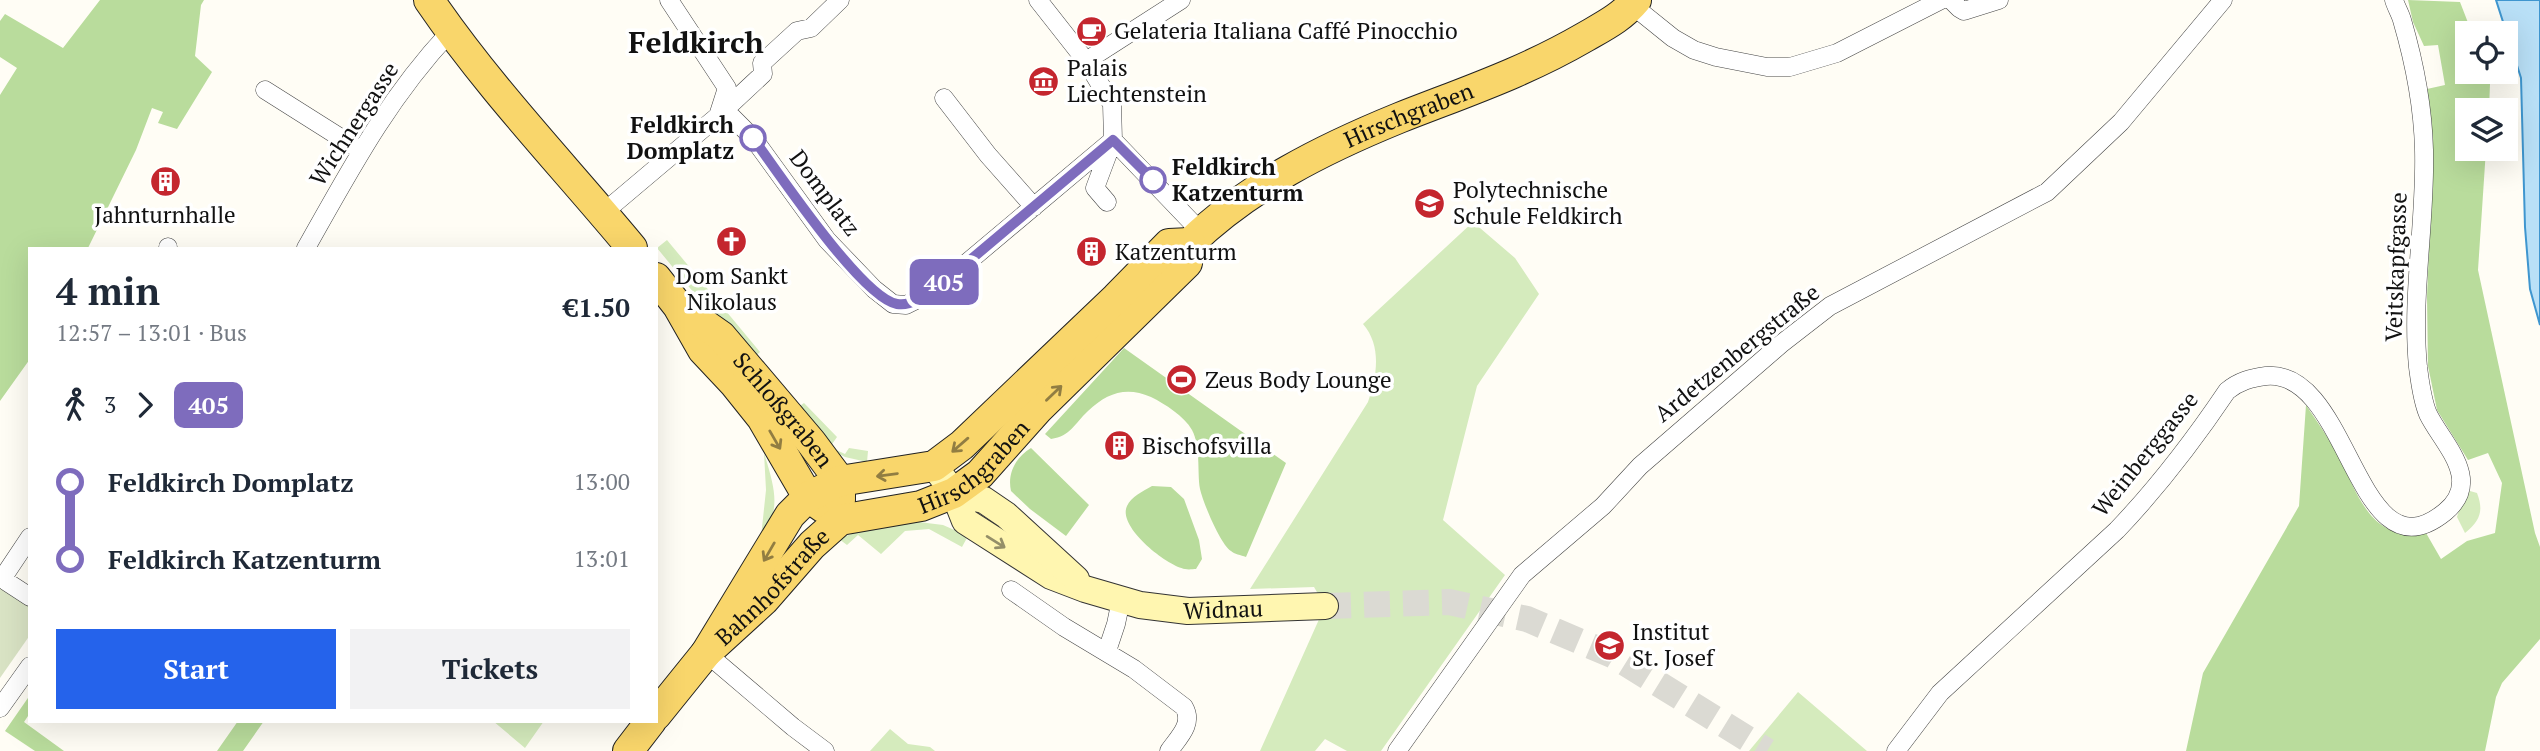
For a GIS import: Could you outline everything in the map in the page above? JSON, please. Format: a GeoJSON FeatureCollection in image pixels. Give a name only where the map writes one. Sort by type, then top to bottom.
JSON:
{"type":"FeatureCollection","features":[{"type":"Feature","properties":{"kind":"main road"},"geometry":{"type":"LineString","coordinates":[[429,0],[450,32],[631,247]]}},
{"type":"Feature","properties":{"kind":"main road","name":"Hirschgraben"},"geometry":{"type":"LineString","coordinates":[[808,497],[840,481],[934,466],[962,445],[1169,244],[1195,237],[1280,174],[1340,144],[1536,64],[1621,16],[1634,2]]}},
{"type":"Feature","properties":{"kind":"main road","name":"Hirschgraben"},"geometry":{"type":"LineString","coordinates":[[840,520],[921,506],[954,493],[979,474],[1038,409],[1187,264],[1195,237]]}},
{"type":"Feature","properties":{"kind":"main road","name":"Schloßgraben"},"geometry":{"type":"LineString","coordinates":[[658,281],[678,306],[703,350],[762,418],[808,497],[840,520]]}},
{"type":"Feature","properties":{"kind":"main road","name":"Schloßgraben"},"geometry":{"type":"LineString","coordinates":[[678,306],[721,336],[811,442],[840,481],[840,520]]}},
{"type":"Feature","properties":{"kind":"main road","name":"Widnau"},"geometry":{"type":"LineString","coordinates":[[934,466],[954,493],[965,522],[1051,576],[1085,589],[1121,600],[1188,611],[1325,606]]}},
{"type":"Feature","properties":{"kind":"main road","name":"Bahnhofstraße"},"geometry":{"type":"LineString","coordinates":[[658,713],[706,653],[790,515],[808,497]]}},
{"type":"Feature","properties":{"kind":"main road","name":"Bahnhofstraße"},"geometry":{"type":"LineString","coordinates":[[706,653],[764,600],[813,545],[840,520]]}},
{"type":"Feature","properties":{"kind":"main road"},"geometry":{"type":"LineString","coordinates":[[628,751],[650,723]]}},
{"type":"Feature","properties":{"kind":"street"},"geometry":{"type":"LineString","coordinates":[[669,0],[727,88],[719,116]]}},
{"type":"Feature","properties":{"kind":"street"},"geometry":{"type":"LineString","coordinates":[[603,213],[719,116],[763,74],[762,63],[797,31],[811,28],[840,0]]}},
{"type":"Feature","properties":{"kind":"street"},"geometry":{"type":"LineString","coordinates":[[1038,0],[1086,61],[1112,104],[1113,140],[1095,188],[1107,202]]}},
{"type":"Feature","properties":{"kind":"street"},"geometry":{"type":"LineString","coordinates":[[1086,61],[1181,0]]}},
{"type":"Feature","properties":{"kind":"street"},"geometry":{"type":"LineString","coordinates":[[1634,2],[1666,33],[1694,50],[1767,67],[1790,67],[1837,53],[1941,0]]}},
{"type":"Feature","properties":{"kind":"street"},"geometry":{"type":"LineString","coordinates":[[1951,0],[1964,10],[1999,0]]}},
{"type":"Feature","properties":{"kind":"street","name":"Ardetzenbergstraße"},"geometry":{"type":"LineString","coordinates":[[1397,751],[1522,575],[1603,506],[1640,466],[1781,344],[1830,306],[2047,192],[2121,122],[2223,0]]}},
{"type":"Feature","properties":{"kind":"street","name":"Veitskapfgasse"},"geometry":{"type":"LineString","coordinates":[[2394,0],[2401,16],[2415,75],[2424,149],[2417,296],[2418,367],[2428,414],[2458,463],[2460,477],[2456,499],[2444,513],[2434,519]]}},
{"type":"Feature","properties":{"kind":"street","name":"Wichnergasse"},"geometry":{"type":"LineString","coordinates":[[307,247],[360,150],[425,60],[450,32]]}},
{"type":"Feature","properties":{"kind":"street"},"geometry":{"type":"LineString","coordinates":[[265,90],[360,150]]}},
{"type":"Feature","properties":{"kind":"street"},"geometry":{"type":"LineString","coordinates":[[944,98],[988,155],[1034,207],[1113,140]]}},
{"type":"Feature","properties":{"kind":"street","name":"Domplatz"},"geometry":{"type":"LineString","coordinates":[[719,116],[732,117],[753,138],[827,240],[874,289],[893,304],[906,305],[924,296],[1034,207]]}},
{"type":"Feature","properties":{"kind":"street"},"geometry":{"type":"LineString","coordinates":[[1113,140],[1195,237]]}},
{"type":"Feature","properties":{"kind":"street","name":"Weinberggasse"},"geometry":{"type":"LineString","coordinates":[[1896,751],[1940,693],[2141,505],[2188,447],[2227,391],[2239,382],[2269,376],[2295,382],[2307,391],[2332,426],[2379,512],[2395,523],[2407,526],[2421,525],[2434,519]]}},
{"type":"Feature","properties":{"kind":"street"},"geometry":{"type":"LineString","coordinates":[[28,540],[4,576],[7,582],[28,596]]}},
{"type":"Feature","properties":{"kind":"street"},"geometry":{"type":"LineString","coordinates":[[1011,590],[1064,627],[1107,651],[1184,707],[1188,718],[1184,731],[1169,751]]}},
{"type":"Feature","properties":{"kind":"street"},"geometry":{"type":"LineString","coordinates":[[1107,651],[1121,600]]}},
{"type":"Feature","properties":{"kind":"street"},"geometry":{"type":"LineString","coordinates":[[706,653],[825,751]]}},
{"type":"Feature","properties":{"kind":"street"},"geometry":{"type":"LineString","coordinates":[[0,708],[28,669]]}},
{"type":"Feature","properties":{"kind":"green space"},"geometry":{"type":"Polygon","coordinates":[[[100,0],[204,0],[201,5],[195,56],[212,72],[177,129],[158,123],[163,112],[152,108],[136,150],[88,247],[28,247],[28,362],[0,401],[0,95],[17,68],[0,57],[0,21],[5,14],[63,48],[100,0]]]}},
{"type":"Feature","properties":{"kind":"green space"},"geometry":{"type":"Polygon","coordinates":[[[2408,0],[2460,2],[2467,21],[2455,21],[2455,84],[2490,84],[2489,98],[2455,98],[2455,161],[2485,161],[2478,270],[2540,547],[2540,639],[2502,683],[2496,697],[2485,751],[2186,751],[2203,673],[2299,506],[2306,405],[2334,449],[2360,500],[2379,523],[2407,534],[2426,533],[2441,559],[2467,541],[2495,533],[2502,483],[2488,453],[2468,460],[2437,410],[2428,366],[2427,297],[2433,148],[2427,89],[2445,85],[2438,45],[2424,46],[2413,22],[2408,0]]]}},
{"type":"Feature","properties":{"kind":"green space"},"geometry":{"type":"Polygon","coordinates":[[[1473,222],[1515,258],[1539,294],[1477,386],[1443,520],[1505,575],[1381,751],[1347,751],[1325,739],[1315,751],[1260,751],[1325,606],[1314,587],[1250,589],[1368,402],[1376,362],[1373,342],[1363,324],[1473,222]]]}},
{"type":"Feature","properties":{"kind":"green space"},"geometry":{"type":"Polygon","coordinates":[[[667,240],[760,352],[750,361],[658,249],[667,240]]]}},
{"type":"Feature","properties":{"kind":"green space"},"geometry":{"type":"Polygon","coordinates":[[[1124,348],[1286,463],[1246,557],[1227,547],[1217,532],[1200,489],[1195,437],[1189,425],[1162,403],[1133,392],[1117,393],[1095,405],[1063,435],[1051,439],[1045,434],[1124,348]]]}},
{"type":"Feature","properties":{"kind":"green space"},"geometry":{"type":"Polygon","coordinates":[[[804,403],[837,437],[830,447],[845,454],[849,448],[868,451],[867,462],[845,457],[829,449],[794,410],[804,403]]]}},
{"type":"Feature","properties":{"kind":"green space"},"geometry":{"type":"Polygon","coordinates":[[[1031,448],[1089,505],[1066,536],[1011,491],[1010,478],[1014,466],[1031,448]]]}},
{"type":"Feature","properties":{"kind":"green space"},"geometry":{"type":"Polygon","coordinates":[[[764,453],[774,505],[759,556],[766,490],[764,453]]]}},
{"type":"Feature","properties":{"kind":"green space"},"geometry":{"type":"Polygon","coordinates":[[[1152,486],[1171,487],[1184,499],[1199,540],[1202,559],[1196,569],[1185,569],[1167,561],[1146,544],[1129,524],[1127,506],[1138,494],[1152,486]]]}},
{"type":"Feature","properties":{"kind":"green space"},"geometry":{"type":"Polygon","coordinates":[[[2470,491],[2477,493],[2480,510],[2477,520],[2465,533],[2457,517],[2464,494],[2470,491]]]}},
{"type":"Feature","properties":{"kind":"green space"},"geometry":{"type":"Polygon","coordinates":[[[919,522],[943,525],[968,536],[962,547],[929,529],[905,531],[881,554],[858,535],[847,545],[839,539],[878,527],[919,522]]]}},
{"type":"Feature","properties":{"kind":"green space"},"geometry":{"type":"Polygon","coordinates":[[[0,587],[28,604],[28,638],[0,678],[0,587]]]}},
{"type":"Feature","properties":{"kind":"green space"},"geometry":{"type":"Polygon","coordinates":[[[1798,692],[1867,751],[1749,751],[1798,692]]]}},
{"type":"Feature","properties":{"kind":"green space"},"geometry":{"type":"Polygon","coordinates":[[[28,698],[28,716],[24,722],[64,751],[35,751],[5,731],[28,698]]]}},
{"type":"Feature","properties":{"kind":"green space"},"geometry":{"type":"Polygon","coordinates":[[[237,723],[263,723],[243,751],[217,751],[237,723]]]}},
{"type":"Feature","properties":{"kind":"green space"},"geometry":{"type":"Polygon","coordinates":[[[495,723],[543,723],[525,748],[495,723]]]}},
{"type":"Feature","properties":{"kind":"green space"},"geometry":{"type":"Polygon","coordinates":[[[890,729],[908,744],[930,747],[935,751],[870,751],[890,729]]]}},
{"type":"Feature","properties":{"kind":"water"},"geometry":{"type":"Polygon","coordinates":[[[2496,0],[2540,0],[2540,325],[2530,289],[2525,227],[2518,21],[2503,21],[2496,0]]]}},
{"type":"Feature","properties":{"kind":"tunnel"},"geometry":{"type":"LineString","coordinates":[[1325,606],[1449,602],[1527,619],[1612,655],[1767,751]]}},
{"type":"Feature","properties":{"kind":"bus line","name":"405"},"geometry":{"type":"LineString","coordinates":[[753,138],[827,240],[848,264],[893,304],[906,305],[944,282],[1113,140],[1153,180]]}},
{"type":"Feature","properties":{"kind":"place","name":"Gelateria Italiana Caffé Pinocchio"},"geometry":{"type":"Point","coordinates":[1091,31]}},
{"type":"Feature","properties":{"kind":"place","name":"Palais Liechtenstein"},"geometry":{"type":"Point","coordinates":[1044,81]}},
{"type":"Feature","properties":{"kind":"place","name":"Feldkirch Domplatz"},"geometry":{"type":"Point","coordinates":[753,138]}},
{"type":"Feature","properties":{"kind":"place","name":"Feldkirch Katzenturm"},"geometry":{"type":"Point","coordinates":[1153,180]}},
{"type":"Feature","properties":{"kind":"place","name":"Jahnturnhalle"},"geometry":{"type":"Point","coordinates":[165,181]}},
{"type":"Feature","properties":{"kind":"place","name":"Polytechnische Schule Feldkirch"},"geometry":{"type":"Point","coordinates":[1430,203]}},
{"type":"Feature","properties":{"kind":"place","name":"Dom Sankt Nikolaus"},"geometry":{"type":"Point","coordinates":[732,242]}},
{"type":"Feature","properties":{"kind":"place","name":"Katzenturm"},"geometry":{"type":"Point","coordinates":[1092,252]}},
{"type":"Feature","properties":{"kind":"place","name":"Zeus Body Lounge"},"geometry":{"type":"Point","coordinates":[1182,380]}},
{"type":"Feature","properties":{"kind":"place","name":"Bischofsvilla"},"geometry":{"type":"Point","coordinates":[1119,446]}},
{"type":"Feature","properties":{"kind":"place","name":"Institut St. Josef"},"geometry":{"type":"Point","coordinates":[1609,645]}},
{"type":"Feature","properties":{"kind":"district","name":"Feldkirch"},"geometry":{"type":"Point","coordinates":[696,43]}}]}
